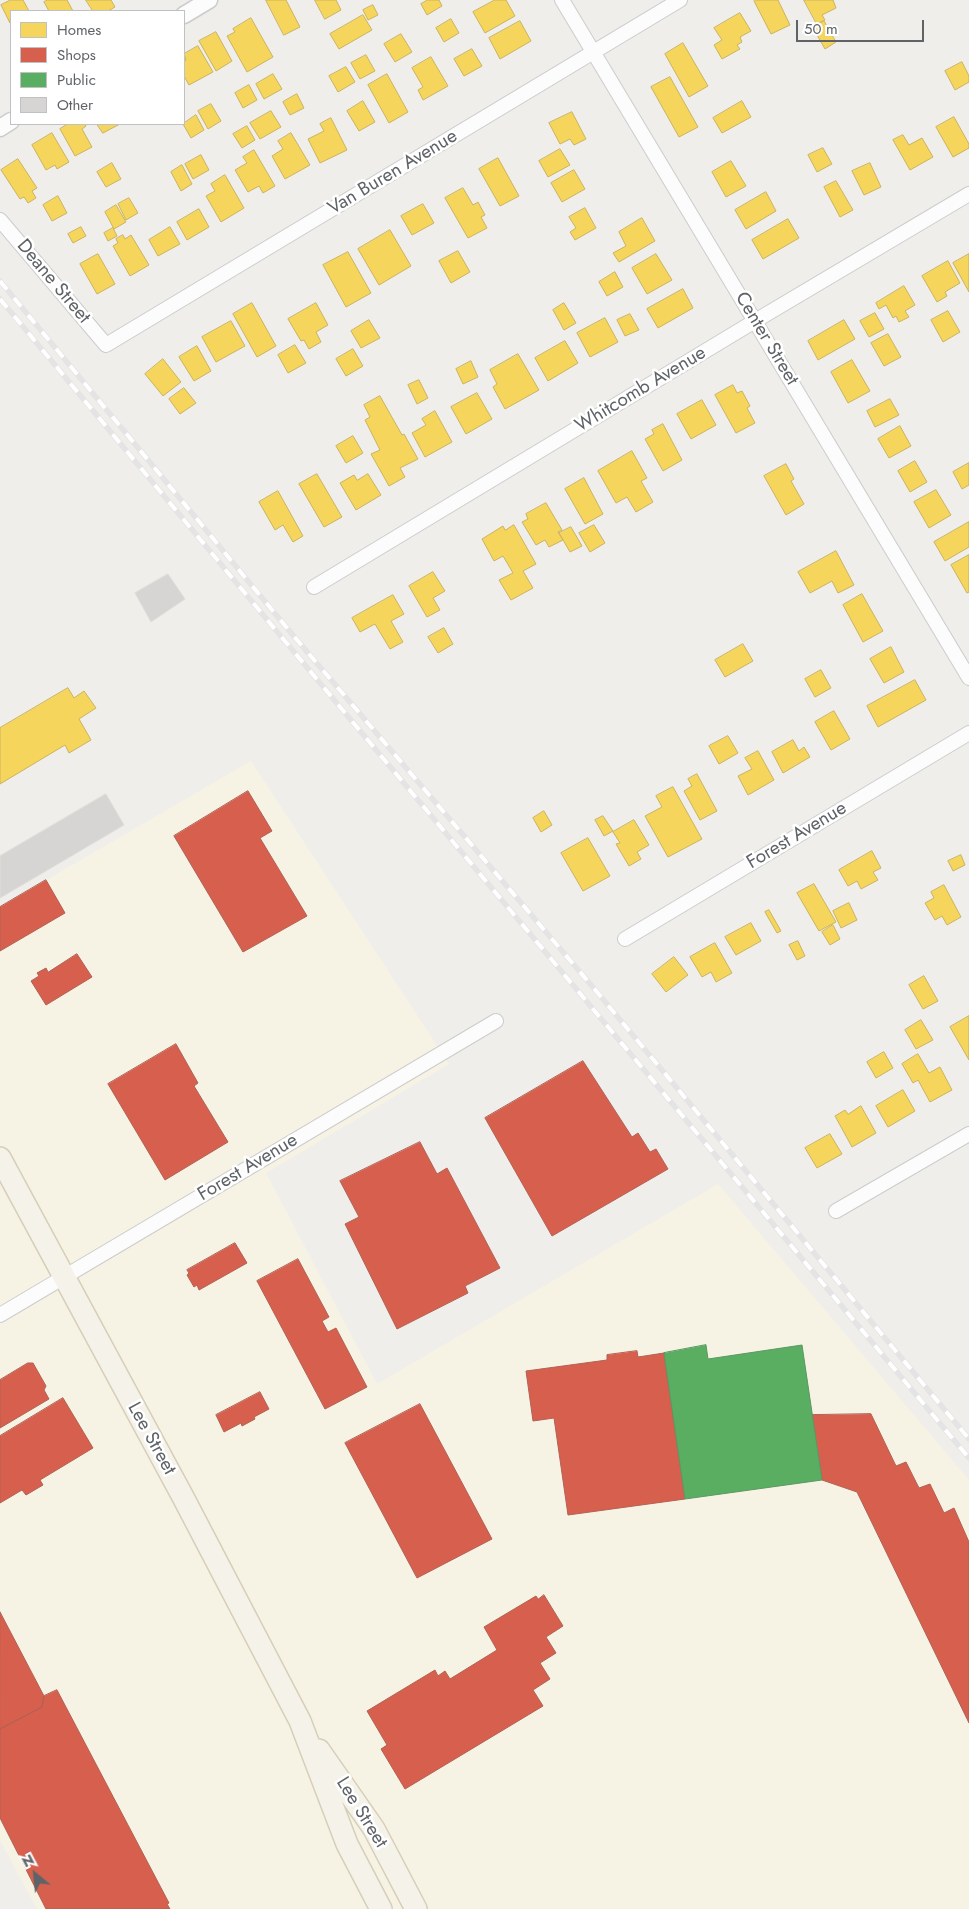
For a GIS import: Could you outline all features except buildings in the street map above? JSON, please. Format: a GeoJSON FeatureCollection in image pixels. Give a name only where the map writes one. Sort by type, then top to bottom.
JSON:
{"type":"FeatureCollection","features":[{"type":"Feature","properties":{"kind":"main road","name":"Lee Street"},"geometry":{"type":"LineString","coordinates":[[0,1158],[183,1497],[300,1721],[347,1844],[381,1909]]}},
{"type":"Feature","properties":{"kind":"main road","name":"Lee Street"},"geometry":{"type":"LineString","coordinates":[[300,1721],[374,1829],[416,1909]]}},
{"type":"Feature","properties":{"kind":"street"},"geometry":{"type":"LineString","coordinates":[[185,14],[209,0]]}},
{"type":"Feature","properties":{"kind":"street","name":"Center Street"},"geometry":{"type":"LineString","coordinates":[[562,0],[969,678]]}},
{"type":"Feature","properties":{"kind":"street","name":"Van Buren Avenue"},"geometry":{"type":"LineString","coordinates":[[106,345],[680,0]]}},
{"type":"Feature","properties":{"kind":"street","name":"Whitcomb Avenue"},"geometry":{"type":"LineString","coordinates":[[314,588],[969,194]]}},
{"type":"Feature","properties":{"kind":"street","name":"Deane Street"},"geometry":{"type":"LineString","coordinates":[[0,220],[106,345]]}},
{"type":"Feature","properties":{"kind":"street","name":"Forest Avenue"},"geometry":{"type":"LineString","coordinates":[[624,939],[969,733]]}},
{"type":"Feature","properties":{"kind":"street","name":"Forest Avenue"},"geometry":{"type":"LineString","coordinates":[[0,1315],[496,1021]]}},
{"type":"Feature","properties":{"kind":"street"},"geometry":{"type":"LineString","coordinates":[[836,1211],[969,1134]]}},
{"type":"Feature","properties":{"kind":"shaded area"},"geometry":{"type":"Polygon","coordinates":[[[251,761],[449,1064],[266,1173],[377,1384],[718,1184],[969,1480],[969,1909],[37,1909],[0,1840],[0,907],[251,761]]]}},
{"type":"Feature","properties":{"kind":"railway"},"geometry":{"type":"LineString","coordinates":[[0,281],[292,634],[592,986],[969,1439]]}},
{"type":"Feature","properties":{"kind":"railway"},"geometry":{"type":"LineString","coordinates":[[0,299],[969,1458]]}}]}
